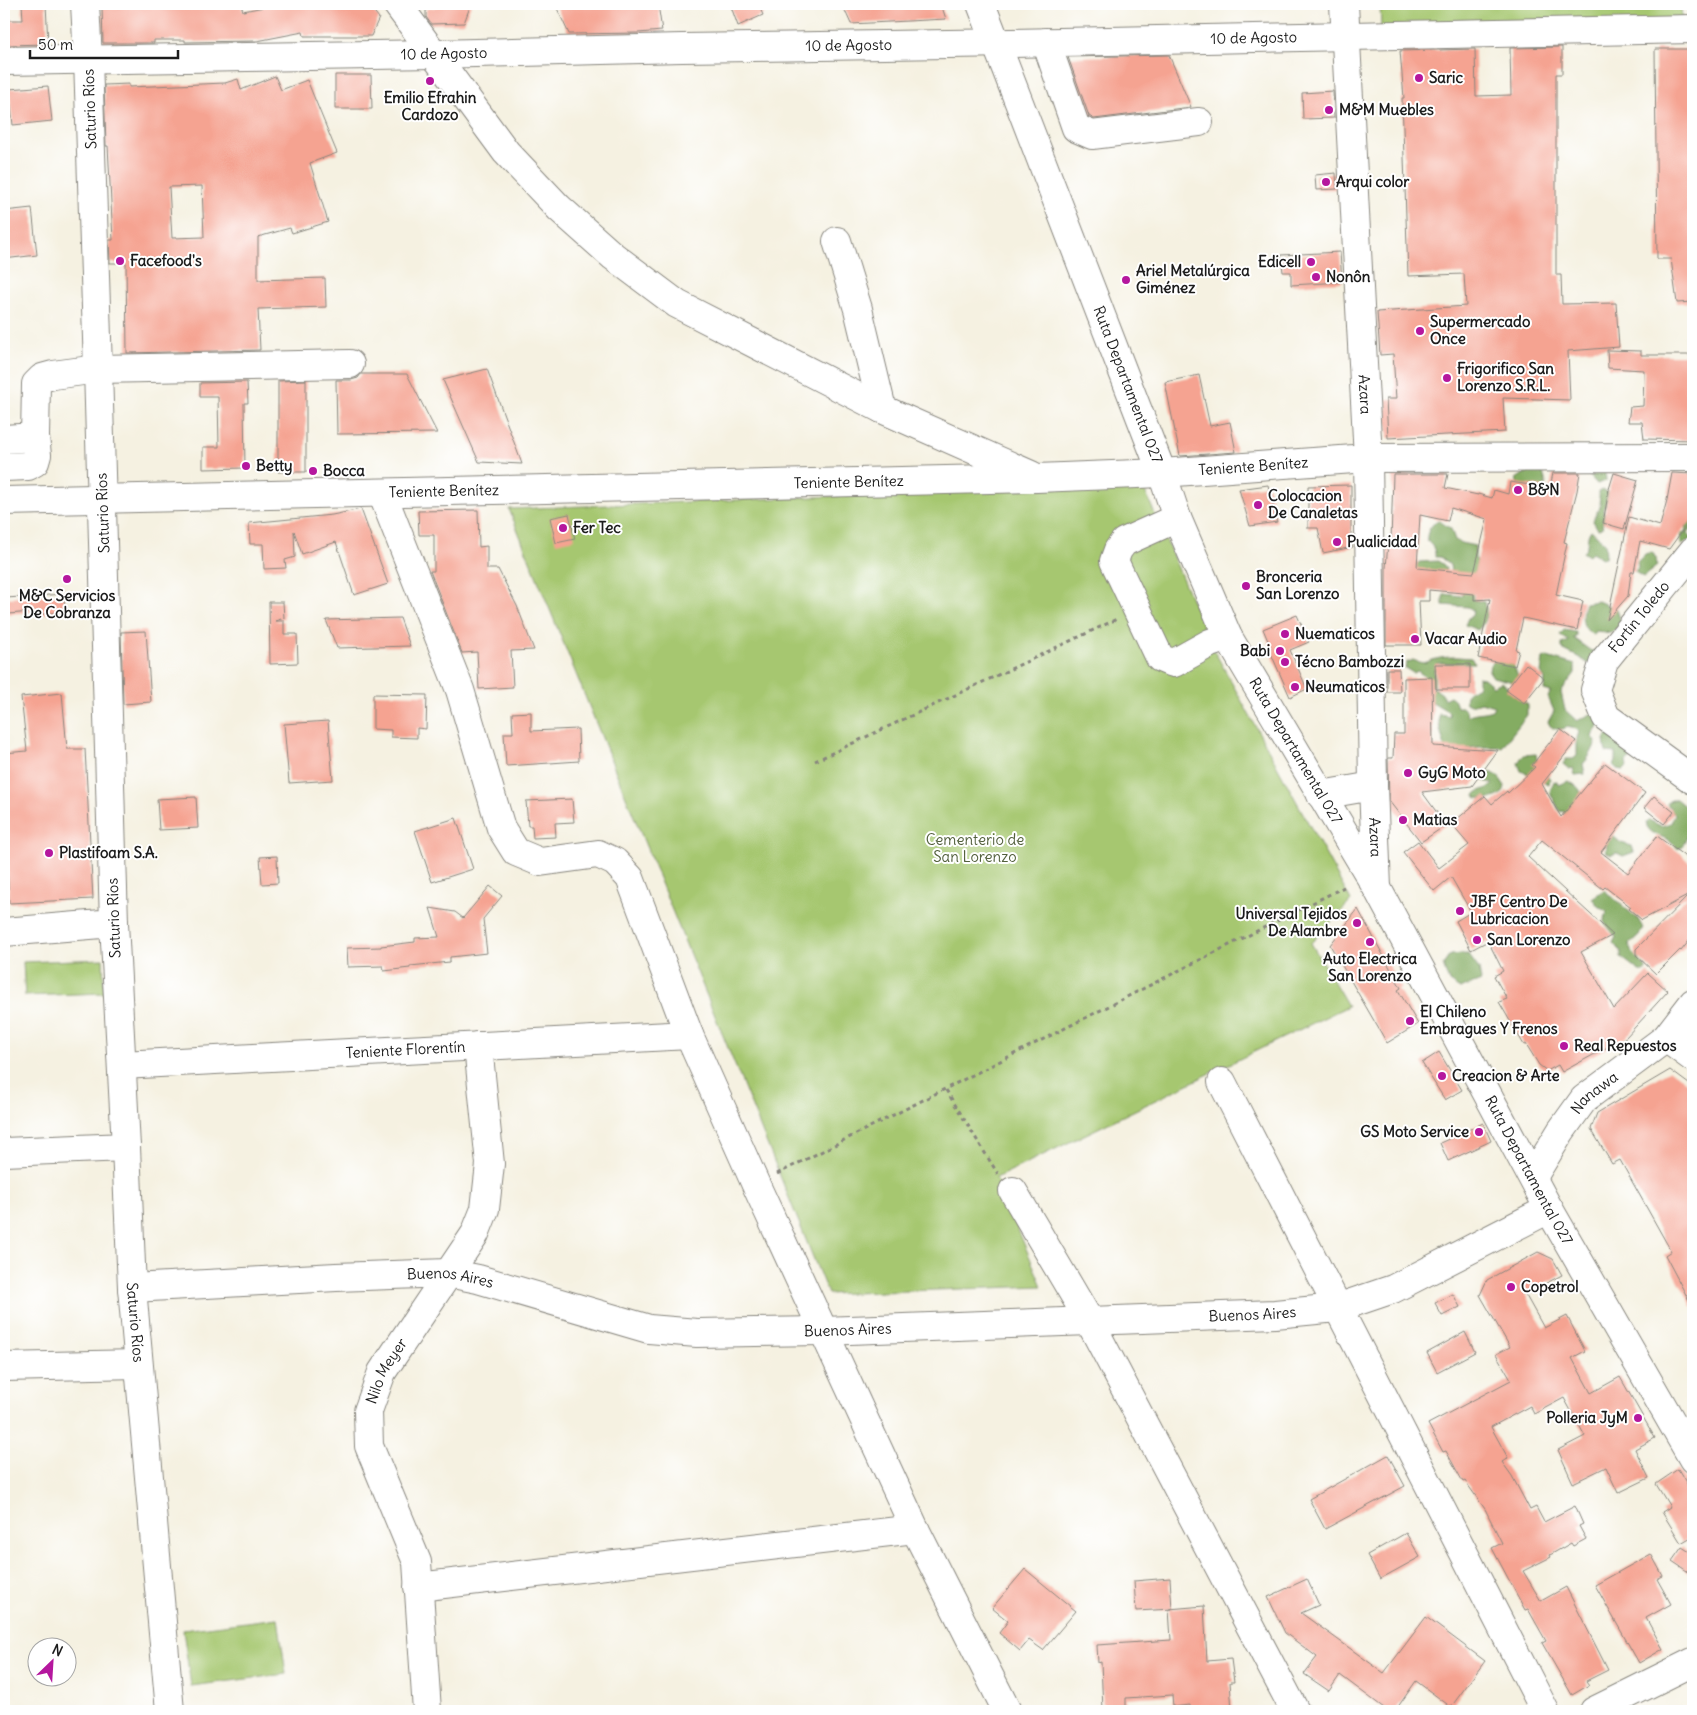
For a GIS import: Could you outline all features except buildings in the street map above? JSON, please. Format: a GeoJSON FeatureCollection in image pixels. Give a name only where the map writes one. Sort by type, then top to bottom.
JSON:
{"type":"FeatureCollection","features":[{"type":"Feature","properties":{"kind":"street","name":"Saturio Ríos"},"geometry":{"type":"LineString","coordinates":[[85,4],[114,923],[132,1288],[170,1711]]}},
{"type":"Feature","properties":{"kind":"street"},"geometry":{"type":"LineString","coordinates":[[397,4],[506,152],[559,208],[613,256],[677,304],[882,409],[1037,478]]}},
{"type":"Feature","properties":{"kind":"street","name":"Ruta Departamental 027"},"geometry":{"type":"LineString","coordinates":[[981,4],[1162,473],[1177,518],[1228,637],[1377,888],[1549,1209],[1693,1459]]}},
{"type":"Feature","properties":{"kind":"street","name":"Azara"},"geometry":{"type":"LineString","coordinates":[[1344,4],[1368,458],[1372,786],[1377,888]]}},
{"type":"Feature","properties":{"kind":"street","name":"10 de Agosto"},"geometry":{"type":"LineString","coordinates":[[4,61],[1693,29]]}},
{"type":"Feature","properties":{"kind":"street"},"geometry":{"type":"LineString","coordinates":[[1046,42],[1076,128],[1082,132],[1092,136],[1199,122]]}},
{"type":"Feature","properties":{"kind":"street"},"geometry":{"type":"LineString","coordinates":[[836,241],[858,309],[882,409]]}},
{"type":"Feature","properties":{"kind":"street"},"geometry":{"type":"LineString","coordinates":[[4,467],[28,466],[35,462],[37,455],[35,437],[36,384],[42,378],[52,375],[98,369],[350,364]]}},
{"type":"Feature","properties":{"kind":"street"},"geometry":{"type":"LineString","coordinates":[[4,439],[35,437]]}},
{"type":"Feature","properties":{"kind":"street","name":"Teniente Benítez"},"geometry":{"type":"LineString","coordinates":[[4,501],[1037,478],[1162,473],[1368,458],[1693,457]]}},
{"type":"Feature","properties":{"kind":"street"},"geometry":{"type":"LineString","coordinates":[[382,493],[460,690],[501,828],[516,852],[540,862],[598,854],[615,862],[630,878],[689,1035],[756,1185],[915,1529],[1007,1711]]}},
{"type":"Feature","properties":{"kind":"street"},"geometry":{"type":"LineString","coordinates":[[1177,518],[1124,542],[1118,550],[1114,562],[1160,658],[1174,663],[1210,643],[1228,637]]}},
{"type":"Feature","properties":{"kind":"street","name":"Fortin Toledo"},"geometry":{"type":"LineString","coordinates":[[1693,551],[1604,661],[1595,690],[1606,717],[1693,780]]}},
{"type":"Feature","properties":{"kind":"street"},"geometry":{"type":"LineString","coordinates":[[1321,795],[1372,786]]}},
{"type":"Feature","properties":{"kind":"street"},"geometry":{"type":"LineString","coordinates":[[4,932],[114,923]]}},
{"type":"Feature","properties":{"kind":"street","name":"Nanawa"},"geometry":{"type":"LineString","coordinates":[[1533,1177],[1561,1131],[1584,1099],[1666,1038],[1693,1003]]}},
{"type":"Feature","properties":{"kind":"street","name":"Teniente Florentín"},"geometry":{"type":"LineString","coordinates":[[122,1065],[689,1035]]}},
{"type":"Feature","properties":{"kind":"street"},"geometry":{"type":"LineString","coordinates":[[1666,1038],[1693,1058]]}},
{"type":"Feature","properties":{"kind":"street","name":"Nilo Meyer"},"geometry":{"type":"LineString","coordinates":[[426,1711],[416,1562],[369,1446],[368,1411],[382,1372],[475,1234],[485,1209],[490,1164],[478,1046]]}},
{"type":"Feature","properties":{"kind":"street"},"geometry":{"type":"LineString","coordinates":[[1222,1082],[1545,1711]]}},
{"type":"Feature","properties":{"kind":"street"},"geometry":{"type":"LineString","coordinates":[[4,1152],[126,1147]]}},
{"type":"Feature","properties":{"kind":"street"},"geometry":{"type":"LineString","coordinates":[[1006,1184],[1089,1320],[1296,1711]]}},
{"type":"Feature","properties":{"kind":"street","name":"Buenos Aires"},"geometry":{"type":"LineString","coordinates":[[132,1288],[448,1273],[478,1279],[650,1329],[697,1334],[1275,1314],[1337,1308],[1393,1289],[1549,1209]]}},
{"type":"Feature","properties":{"kind":"street"},"geometry":{"type":"LineString","coordinates":[[4,1367],[138,1364]]}},
{"type":"Feature","properties":{"kind":"street"},"geometry":{"type":"LineString","coordinates":[[418,1587],[915,1529]]}},
{"type":"Feature","properties":{"kind":"street"},"geometry":{"type":"LineString","coordinates":[[1594,1711],[1693,1662]]}},
{"type":"Feature","properties":{"kind":"path"},"geometry":{"type":"LineString","coordinates":[[815,761],[1138,609]]}},
{"type":"Feature","properties":{"kind":"path"},"geometry":{"type":"LineString","coordinates":[[756,1185],[1344,887]]}},
{"type":"Feature","properties":{"kind":"path"},"geometry":{"type":"LineString","coordinates":[[946,1090],[1006,1184]]}},
{"type":"Feature","properties":{"kind":"green space"},"geometry":{"type":"Polygon","coordinates":[[[1380,4],[1681,4],[1682,21],[1381,28],[1380,4]]]}},
{"type":"Feature","properties":{"kind":"green space"},"geometry":{"type":"Polygon","coordinates":[[[1581,466],[1605,469],[1606,481],[1597,484],[1581,466]]]}},
{"type":"Feature","properties":{"kind":"green space"},"geometry":{"type":"Polygon","coordinates":[[[1534,470],[1543,473],[1546,483],[1543,489],[1518,485],[1516,479],[1534,470]]]}},
{"type":"Feature","properties":{"kind":"green space","name":"Cementerio de San Lorenzo"},"geometry":{"type":"Polygon","coordinates":[[[1142,484],[1210,643],[1351,901],[1311,943],[1348,1006],[996,1178],[1042,1286],[828,1294],[509,509],[1142,484]]]}},
{"type":"Feature","properties":{"kind":"green space"},"geometry":{"type":"Polygon","coordinates":[[[1602,490],[1608,492],[1603,509],[1602,528],[1598,529],[1593,521],[1600,506],[1598,492],[1602,490]]]}},
{"type":"Feature","properties":{"kind":"green space"},"geometry":{"type":"Polygon","coordinates":[[[1438,520],[1451,529],[1455,540],[1475,546],[1475,558],[1481,574],[1451,573],[1450,565],[1440,557],[1435,557],[1432,546],[1427,541],[1427,535],[1433,524],[1438,520]]]}},
{"type":"Feature","properties":{"kind":"green space"},"geometry":{"type":"Polygon","coordinates":[[[1693,521],[1693,530],[1687,534],[1692,539],[1682,545],[1680,541],[1682,533],[1685,532],[1686,527],[1693,521]]]}},
{"type":"Feature","properties":{"kind":"green space"},"geometry":{"type":"Polygon","coordinates":[[[1591,530],[1605,543],[1606,556],[1602,558],[1592,552],[1589,555],[1583,553],[1591,530]]]}},
{"type":"Feature","properties":{"kind":"green space"},"geometry":{"type":"Polygon","coordinates":[[[1652,552],[1656,558],[1657,566],[1643,577],[1635,572],[1638,567],[1637,562],[1645,554],[1652,552]]]}},
{"type":"Feature","properties":{"kind":"green space"},"geometry":{"type":"Polygon","coordinates":[[[1438,561],[1446,569],[1441,579],[1415,571],[1415,567],[1419,562],[1438,561]]]}},
{"type":"Feature","properties":{"kind":"green space"},"geometry":{"type":"Polygon","coordinates":[[[1465,586],[1472,588],[1473,600],[1485,602],[1485,617],[1478,630],[1465,625],[1468,618],[1472,616],[1473,610],[1468,607],[1443,605],[1445,594],[1462,596],[1465,586]]]}},
{"type":"Feature","properties":{"kind":"green space"},"geometry":{"type":"Polygon","coordinates":[[[1598,601],[1617,610],[1622,624],[1611,633],[1596,631],[1594,635],[1584,626],[1582,612],[1585,603],[1598,601]]]}},
{"type":"Feature","properties":{"kind":"green space"},"geometry":{"type":"Polygon","coordinates":[[[1564,630],[1576,632],[1576,637],[1573,638],[1591,651],[1596,650],[1590,665],[1562,649],[1562,644],[1569,641],[1560,635],[1564,630]]]}},
{"type":"Feature","properties":{"kind":"green space"},"geometry":{"type":"Polygon","coordinates":[[[1547,657],[1575,665],[1575,673],[1561,692],[1565,710],[1577,721],[1595,712],[1601,721],[1592,736],[1596,742],[1595,745],[1583,764],[1585,774],[1575,775],[1573,768],[1569,769],[1563,764],[1566,759],[1573,759],[1577,756],[1579,732],[1576,729],[1567,727],[1555,729],[1548,722],[1554,711],[1548,697],[1551,692],[1544,690],[1545,679],[1541,673],[1543,659],[1547,657]]]}},
{"type":"Feature","properties":{"kind":"green space"},"geometry":{"type":"Polygon","coordinates":[[[1441,658],[1471,658],[1475,663],[1437,663],[1434,670],[1434,686],[1418,671],[1413,673],[1405,668],[1406,663],[1413,660],[1423,663],[1441,658]]]}},
{"type":"Feature","properties":{"kind":"green space"},"geometry":{"type":"Polygon","coordinates":[[[1497,659],[1512,662],[1519,678],[1513,682],[1493,677],[1489,671],[1490,665],[1497,659]]]}},
{"type":"Feature","properties":{"kind":"green space"},"geometry":{"type":"Polygon","coordinates":[[[1478,677],[1484,678],[1493,686],[1502,682],[1527,705],[1527,715],[1502,747],[1475,747],[1450,752],[1445,750],[1439,714],[1450,716],[1449,712],[1429,700],[1421,691],[1434,688],[1442,694],[1444,699],[1450,696],[1454,699],[1457,707],[1462,707],[1466,711],[1467,716],[1486,712],[1492,710],[1494,706],[1481,702],[1470,705],[1465,700],[1470,690],[1478,686],[1478,677]]]}},
{"type":"Feature","properties":{"kind":"green space"},"geometry":{"type":"Polygon","coordinates":[[[1612,731],[1624,743],[1632,757],[1626,762],[1627,767],[1624,770],[1617,769],[1613,765],[1616,760],[1616,753],[1606,752],[1605,740],[1612,731]]]}},
{"type":"Feature","properties":{"kind":"green space"},"geometry":{"type":"Polygon","coordinates":[[[1536,754],[1538,764],[1550,779],[1549,784],[1521,771],[1518,763],[1523,755],[1536,754]]]}},
{"type":"Feature","properties":{"kind":"green space"},"geometry":{"type":"Polygon","coordinates":[[[1489,771],[1498,776],[1505,786],[1504,791],[1494,798],[1477,798],[1475,795],[1477,793],[1493,784],[1482,780],[1483,774],[1489,771]]]}},
{"type":"Feature","properties":{"kind":"green space"},"geometry":{"type":"Polygon","coordinates":[[[1554,781],[1558,785],[1568,781],[1578,788],[1582,795],[1583,799],[1566,820],[1563,811],[1560,812],[1550,792],[1554,781]]]}},
{"type":"Feature","properties":{"kind":"green space"},"geometry":{"type":"Polygon","coordinates":[[[1676,799],[1693,813],[1693,829],[1683,845],[1678,849],[1668,840],[1649,830],[1646,823],[1649,820],[1661,826],[1671,823],[1675,814],[1667,804],[1669,801],[1676,799]]]}},
{"type":"Feature","properties":{"kind":"green space"},"geometry":{"type":"Polygon","coordinates":[[[1614,837],[1621,843],[1632,846],[1634,852],[1623,856],[1617,853],[1611,855],[1606,852],[1607,843],[1614,837]]]}},
{"type":"Feature","properties":{"kind":"green space"},"geometry":{"type":"Polygon","coordinates":[[[1604,890],[1638,919],[1643,928],[1640,934],[1629,944],[1631,951],[1647,969],[1642,973],[1621,957],[1621,951],[1613,943],[1616,937],[1604,922],[1607,912],[1599,907],[1592,898],[1604,890]]]}},
{"type":"Feature","properties":{"kind":"green space"},"geometry":{"type":"Polygon","coordinates":[[[1468,954],[1479,969],[1481,981],[1460,989],[1449,982],[1443,965],[1450,955],[1468,954]]]}},
{"type":"Feature","properties":{"kind":"green space"},"geometry":{"type":"Polygon","coordinates":[[[103,959],[104,993],[25,996],[23,962],[103,959]]]}},
{"type":"Feature","properties":{"kind":"green space"},"geometry":{"type":"Polygon","coordinates":[[[278,1618],[286,1674],[191,1686],[183,1630],[278,1618]]]}},
{"type":"Feature","properties":{"kind":"place","name":"Saric"},"geometry":{"type":"Point","coordinates":[1419,78]}},
{"type":"Feature","properties":{"kind":"place","name":"Emilio Efrahin Cardozo"},"geometry":{"type":"Point","coordinates":[430,81]}},
{"type":"Feature","properties":{"kind":"place","name":"M&M Muebles"},"geometry":{"type":"Point","coordinates":[1329,110]}},
{"type":"Feature","properties":{"kind":"place","name":"Arqui color"},"geometry":{"type":"Point","coordinates":[1326,182]}},
{"type":"Feature","properties":{"kind":"place","name":"Facefood's"},"geometry":{"type":"Point","coordinates":[120,261]}},
{"type":"Feature","properties":{"kind":"place","name":"Edicell"},"geometry":{"type":"Point","coordinates":[1311,262]}},
{"type":"Feature","properties":{"kind":"place","name":"Nonôn"},"geometry":{"type":"Point","coordinates":[1316,277]}},
{"type":"Feature","properties":{"kind":"place","name":"Ariel Metalúrgica Giménez"},"geometry":{"type":"Point","coordinates":[1126,280]}},
{"type":"Feature","properties":{"kind":"place","name":"Supermercado Once"},"geometry":{"type":"Point","coordinates":[1420,331]}},
{"type":"Feature","properties":{"kind":"place","name":"Frigorifico San Lorenzo S.R.L."},"geometry":{"type":"Point","coordinates":[1447,378]}},
{"type":"Feature","properties":{"kind":"place","name":"Betty"},"geometry":{"type":"Point","coordinates":[246,466]}},
{"type":"Feature","properties":{"kind":"place","name":"Bocca"},"geometry":{"type":"Point","coordinates":[313,471]}},
{"type":"Feature","properties":{"kind":"place","name":"B&N"},"geometry":{"type":"Point","coordinates":[1518,490]}},
{"type":"Feature","properties":{"kind":"place","name":"Colocacion De Canaletas"},"geometry":{"type":"Point","coordinates":[1258,505]}},
{"type":"Feature","properties":{"kind":"place","name":"Fer Tec"},"geometry":{"type":"Point","coordinates":[563,528]}},
{"type":"Feature","properties":{"kind":"place","name":"Pualicidad"},"geometry":{"type":"Point","coordinates":[1337,542]}},
{"type":"Feature","properties":{"kind":"place","name":"M&C Servicios De Cobranza"},"geometry":{"type":"Point","coordinates":[67,579]}},
{"type":"Feature","properties":{"kind":"place","name":"Bronceria San Lorenzo"},"geometry":{"type":"Point","coordinates":[1246,586]}},
{"type":"Feature","properties":{"kind":"place","name":"Nuematicos"},"geometry":{"type":"Point","coordinates":[1285,634]}},
{"type":"Feature","properties":{"kind":"place","name":"Vacar Audio"},"geometry":{"type":"Point","coordinates":[1415,639]}},
{"type":"Feature","properties":{"kind":"place","name":"Babi"},"geometry":{"type":"Point","coordinates":[1280,651]}},
{"type":"Feature","properties":{"kind":"place","name":"Técno Bambozzi"},"geometry":{"type":"Point","coordinates":[1285,662]}},
{"type":"Feature","properties":{"kind":"place","name":"Neumaticos"},"geometry":{"type":"Point","coordinates":[1295,687]}},
{"type":"Feature","properties":{"kind":"place","name":"GyG Moto"},"geometry":{"type":"Point","coordinates":[1408,773]}},
{"type":"Feature","properties":{"kind":"place","name":"Matias"},"geometry":{"type":"Point","coordinates":[1403,820]}},
{"type":"Feature","properties":{"kind":"place","name":"Plastifoam S.A."},"geometry":{"type":"Point","coordinates":[49,853]}},
{"type":"Feature","properties":{"kind":"place","name":"JBF Centro De Lubricacion"},"geometry":{"type":"Point","coordinates":[1460,911]}},
{"type":"Feature","properties":{"kind":"place","name":"Universal Tejidos De Alambre"},"geometry":{"type":"Point","coordinates":[1357,923]}},
{"type":"Feature","properties":{"kind":"place","name":"San Lorenzo"},"geometry":{"type":"Point","coordinates":[1477,940]}},
{"type":"Feature","properties":{"kind":"place","name":"Auto Electrica San Lorenzo"},"geometry":{"type":"Point","coordinates":[1370,942]}},
{"type":"Feature","properties":{"kind":"place","name":"El Chileno Embragues Y Frenos"},"geometry":{"type":"Point","coordinates":[1410,1021]}},
{"type":"Feature","properties":{"kind":"place","name":"Real Repuestos"},"geometry":{"type":"Point","coordinates":[1564,1046]}},
{"type":"Feature","properties":{"kind":"place","name":"Creacion & Arte"},"geometry":{"type":"Point","coordinates":[1442,1076]}},
{"type":"Feature","properties":{"kind":"place","name":"GS Moto Service"},"geometry":{"type":"Point","coordinates":[1479,1132]}},
{"type":"Feature","properties":{"kind":"place","name":"Copetrol"},"geometry":{"type":"Point","coordinates":[1511,1287]}},
{"type":"Feature","properties":{"kind":"place","name":"Polleria JyM"},"geometry":{"type":"Point","coordinates":[1638,1418]}}]}
